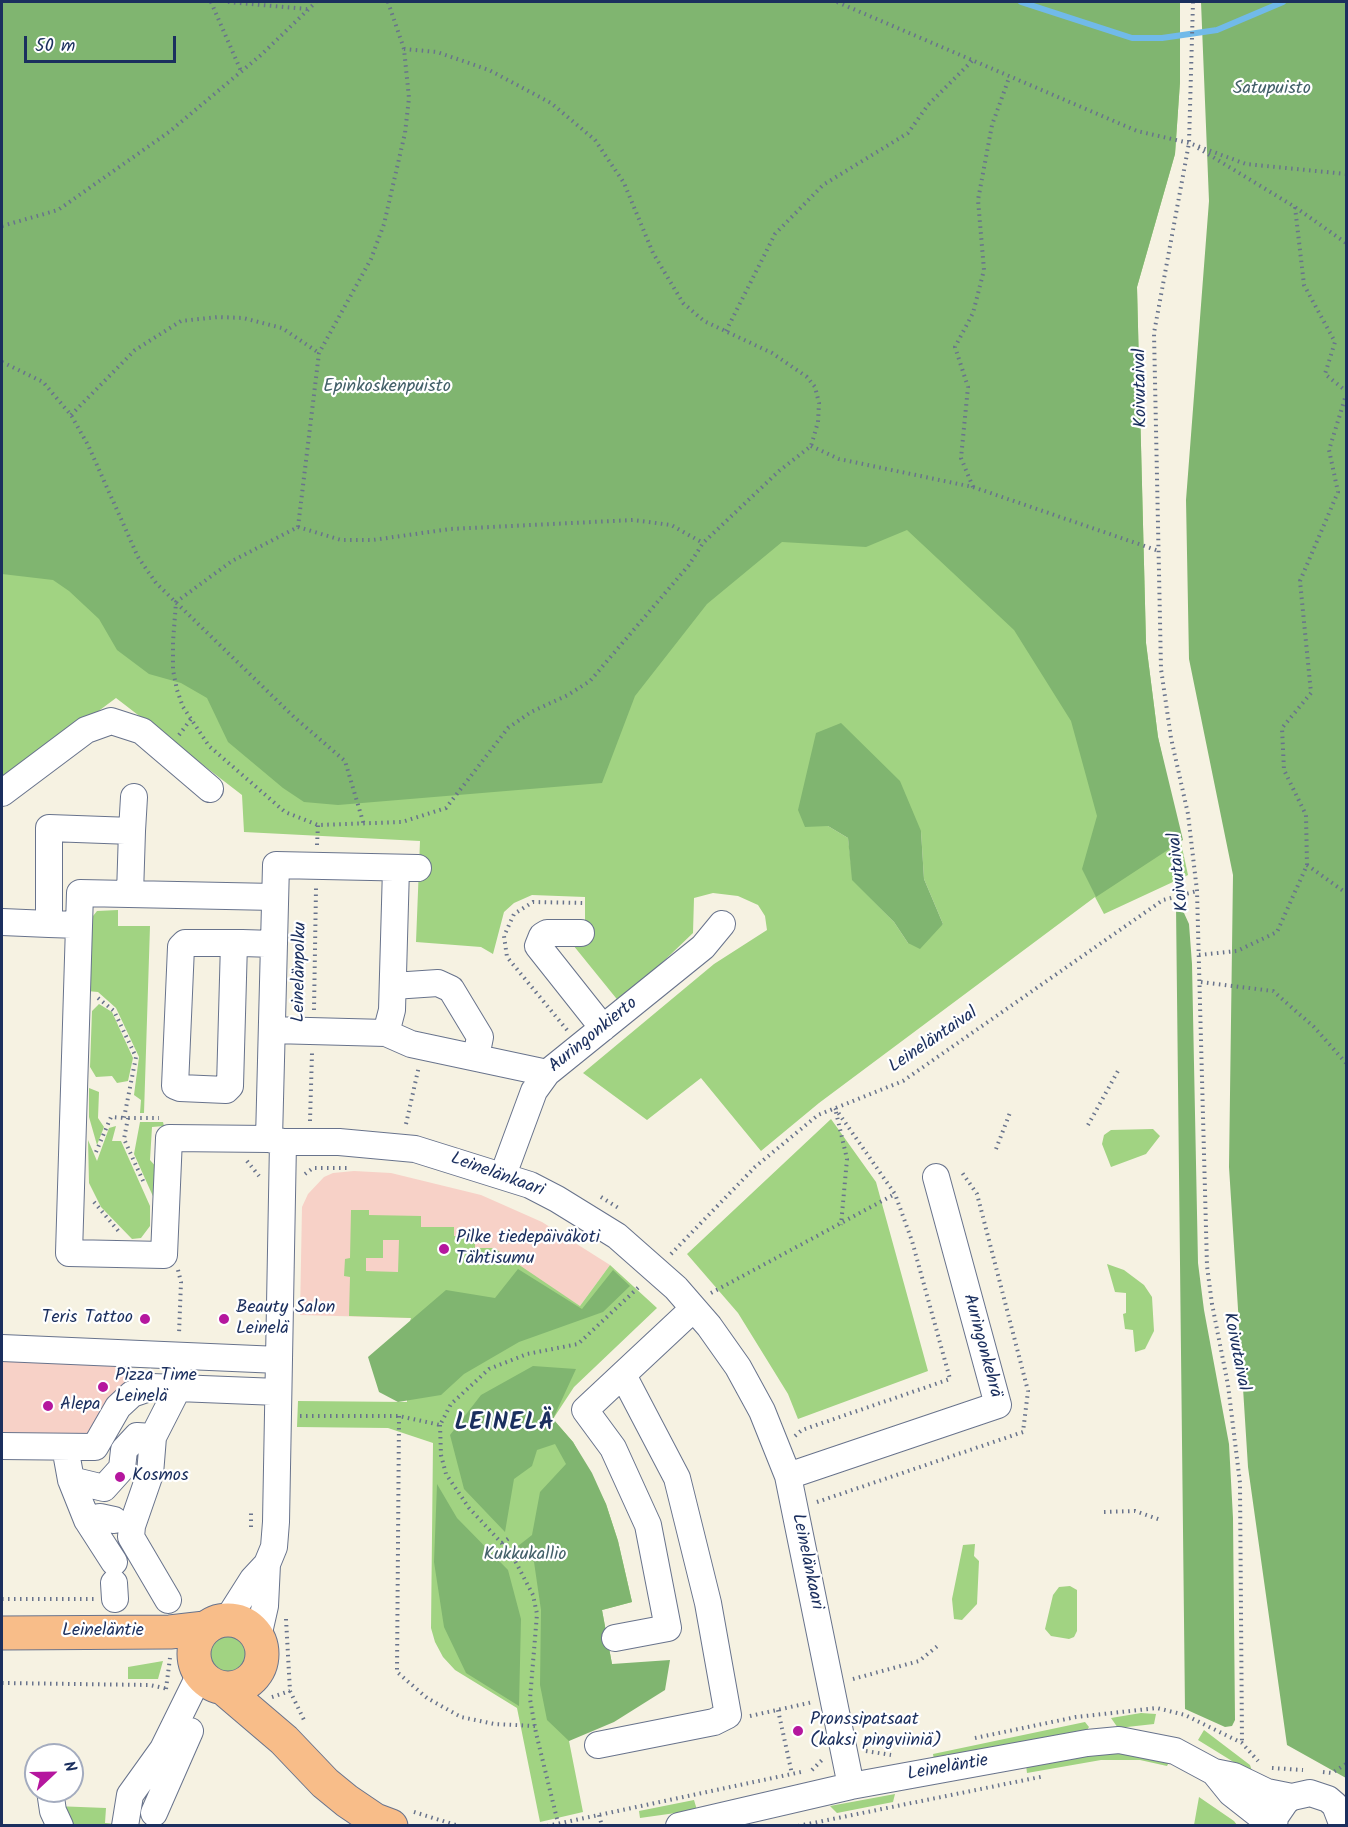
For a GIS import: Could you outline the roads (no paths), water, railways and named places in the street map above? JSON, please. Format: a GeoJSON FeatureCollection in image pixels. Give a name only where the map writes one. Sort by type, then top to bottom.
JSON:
{"type":"FeatureCollection","features":[{"type":"Feature","properties":{"kind":"main road"},"geometry":{"type":"LineString","coordinates":[[239,1621],[258,1637],[262,1660],[258,1671],[241,1686],[207,1677],[194,1650],[216,1624],[239,1621]]}},
{"type":"Feature","properties":{"kind":"main road","name":"Leineläntie"},"geometry":{"type":"LineString","coordinates":[[2,1633],[170,1632],[216,1624]]}},
{"type":"Feature","properties":{"kind":"main road","name":"Leineläntie"},"geometry":{"type":"LineString","coordinates":[[2,1651],[159,1654],[207,1677],[284,1740],[325,1783],[381,1824]]}},
{"type":"Feature","properties":{"kind":"main road","name":"Leineläntie"},"geometry":{"type":"LineString","coordinates":[[258,1671],[284,1740]]}},
{"type":"Feature","properties":{"kind":"street"},"geometry":{"type":"LineString","coordinates":[[2,793],[86,730],[111,721],[142,731],[210,789]]}},
{"type":"Feature","properties":{"kind":"street"},"geometry":{"type":"LineString","coordinates":[[133,899],[134,797]]}},
{"type":"Feature","properties":{"kind":"street"},"geometry":{"type":"LineString","coordinates":[[49,924],[50,882],[47,879],[49,828],[132,831]]}},
{"type":"Feature","properties":{"kind":"street"},"geometry":{"type":"LineString","coordinates":[[258,1637],[265,1606],[267,1564],[274,1547],[276,1522],[279,1359],[272,1030],[276,865],[407,868],[393,986],[393,1010],[386,1033]]}},
{"type":"Feature","properties":{"kind":"street"},"geometry":{"type":"LineString","coordinates":[[2,922],[79,925],[81,883],[50,882]]}},
{"type":"Feature","properties":{"kind":"street"},"geometry":{"type":"LineString","coordinates":[[80,893],[133,899],[275,897]]}},
{"type":"Feature","properties":{"kind":"street","name":"Auringonkierto"},"geometry":{"type":"LineString","coordinates":[[503,1175],[534,1091],[547,1073],[703,947],[722,924]]}},
{"type":"Feature","properties":{"kind":"street","name":"Leinelänkaari"},"geometry":{"type":"LineString","coordinates":[[79,925],[66,1232],[69,1253],[164,1255],[169,1138],[244,1139],[274,1133],[415,1149],[503,1175],[557,1198],[616,1236],[656,1269],[702,1301],[723,1346],[799,1472],[851,1786]]}},
{"type":"Feature","properties":{"kind":"street"},"geometry":{"type":"LineString","coordinates":[[581,933],[547,933],[542,936],[538,946],[603,1028]]}},
{"type":"Feature","properties":{"kind":"street"},"geometry":{"type":"LineString","coordinates":[[234,943],[230,1086],[226,1090],[180,1088],[175,1086],[181,947],[185,943],[234,943],[274,944]]}},
{"type":"Feature","properties":{"kind":"street"},"geometry":{"type":"LineString","coordinates":[[393,986],[438,983],[451,989],[480,1037],[476,1057]]}},
{"type":"Feature","properties":{"kind":"street"},"geometry":{"type":"LineString","coordinates":[[272,1030],[386,1033],[423,1046],[547,1073]]}},
{"type":"Feature","properties":{"kind":"street","name":"Auringonkehrä"},"geometry":{"type":"LineString","coordinates":[[799,1472],[998,1405],[936,1177]]}},
{"type":"Feature","properties":{"kind":"street"},"geometry":{"type":"LineString","coordinates":[[615,1638],[668,1628],[648,1525],[613,1448],[585,1410],[702,1301]]}},
{"type":"Feature","properties":{"kind":"street"},"geometry":{"type":"LineString","coordinates":[[2,1348],[279,1359]]}},
{"type":"Feature","properties":{"kind":"street"},"geometry":{"type":"LineString","coordinates":[[71,1480],[104,1488],[122,1468],[124,1450],[145,1437],[178,1388],[179,1356]]}},
{"type":"Feature","properties":{"kind":"street"},"geometry":{"type":"LineString","coordinates":[[598,1745],[714,1722],[728,1715],[708,1603],[677,1478],[623,1375]]}},
{"type":"Feature","properties":{"kind":"street"},"geometry":{"type":"LineString","coordinates":[[2,1446],[95,1447],[118,1407],[132,1394],[152,1387],[278,1392]]}},
{"type":"Feature","properties":{"kind":"street"},"geometry":{"type":"LineString","coordinates":[[118,1407],[145,1437],[150,1474],[123,1523]]}},
{"type":"Feature","properties":{"kind":"street"},"geometry":{"type":"LineString","coordinates":[[65,1448],[71,1480],[114,1581]]}},
{"type":"Feature","properties":{"kind":"street"},"geometry":{"type":"LineString","coordinates":[[87,1520],[100,1517],[123,1523],[168,1600]]}},
{"type":"Feature","properties":{"kind":"street"},"geometry":{"type":"LineString","coordinates":[[216,1624],[267,1564]]}},
{"type":"Feature","properties":{"kind":"street"},"geometry":{"type":"LineString","coordinates":[[154,1813],[207,1677]]}},
{"type":"Feature","properties":{"kind":"street"},"geometry":{"type":"LineString","coordinates":[[125,1826],[130,1795],[163,1749],[207,1677]]}},
{"type":"Feature","properties":{"kind":"street","name":"Leineläntie"},"geometry":{"type":"LineString","coordinates":[[679,1826],[749,1812],[851,1786],[1087,1743],[1119,1740],[1175,1751],[1214,1772],[1234,1776],[1267,1792],[1292,1797],[1310,1793],[1328,1799],[1340,1812],[1343,1826]]}},
{"type":"Feature","properties":{"kind":"street","name":"Leineläntie"},"geometry":{"type":"LineString","coordinates":[[1214,1772],[1231,1793],[1273,1826]]}},
{"type":"Feature","properties":{"kind":"street"},"geometry":{"type":"LineString","coordinates":[[1273,1826],[1281,1807],[1292,1797]]}},
{"type":"Feature","properties":{"kind":"waterway"},"geometry":{"type":"LineString","coordinates":[[1021,2],[1132,38],[1162,38],[1217,30],[1283,2]]}},
{"type":"Feature","properties":{"kind":"place","name":"Pilke tiedepäiväkoti Tähtisumu"},"geometry":{"type":"Point","coordinates":[444,1249]}},
{"type":"Feature","properties":{"kind":"place","name":"Teris Tattoo"},"geometry":{"type":"Point","coordinates":[145,1319]}},
{"type":"Feature","properties":{"kind":"place","name":"Beauty Salon Leinelä"},"geometry":{"type":"Point","coordinates":[224,1319]}},
{"type":"Feature","properties":{"kind":"place","name":"Pizza Time Leinelä"},"geometry":{"type":"Point","coordinates":[103,1387]}},
{"type":"Feature","properties":{"kind":"place","name":"Alepa"},"geometry":{"type":"Point","coordinates":[48,1406]}},
{"type":"Feature","properties":{"kind":"place","name":"Kosmos"},"geometry":{"type":"Point","coordinates":[120,1477]}},
{"type":"Feature","properties":{"kind":"place","name":"Pronssipatsaat (kaksi pingviiniä)"},"geometry":{"type":"Point","coordinates":[798,1731]}},
{"type":"Feature","properties":{"kind":"district","name":"LEINELÄ"},"geometry":{"type":"Point","coordinates":[505,1425]}},
{"type":"Feature","properties":{"kind":"park label","name":"Satupuisto"},"geometry":{"type":"Point","coordinates":[1272,90]}},
{"type":"Feature","properties":{"kind":"park label","name":"Epinkoskenpuisto"},"geometry":{"type":"Point","coordinates":[387,388]}},
{"type":"Feature","properties":{"kind":"park label","name":"Kukkukallio"},"geometry":{"type":"Point","coordinates":[525,1556]}}]}
